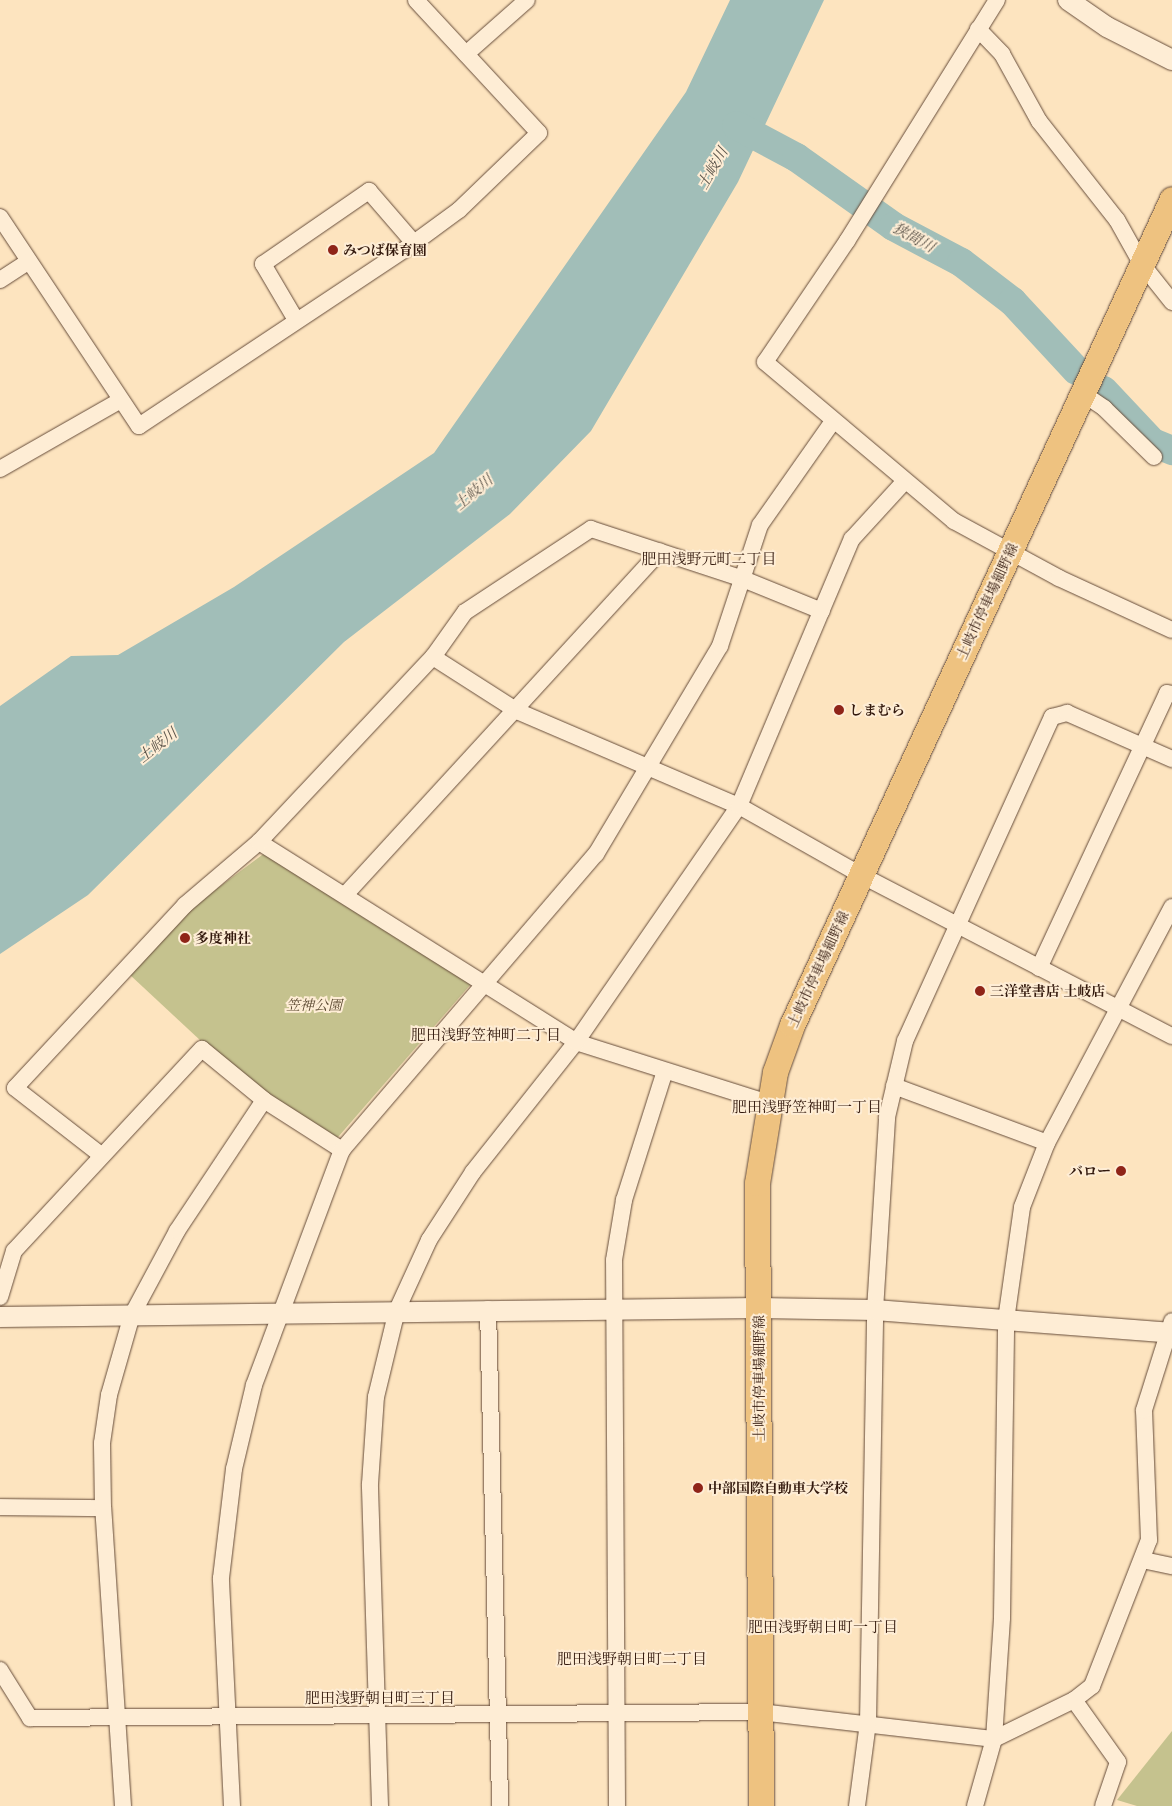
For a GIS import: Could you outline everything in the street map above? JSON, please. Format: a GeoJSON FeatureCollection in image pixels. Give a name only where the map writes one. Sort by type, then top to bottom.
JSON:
{"type":"FeatureCollection","features":[{"type":"Feature","properties":{"kind":"main road","name":"土岐市停車場細野線"},"geometry":{"type":"LineString","coordinates":[[761,1806],[759,1308],[756,1183],[768,1103],[784,1044],[1172,199]]}},
{"type":"Feature","properties":{"kind":"street"},"geometry":{"type":"LineString","coordinates":[[0,217],[28,262],[139,426],[414,243],[458,210],[539,133],[416,0]]}},
{"type":"Feature","properties":{"kind":"street"},"geometry":{"type":"LineString","coordinates":[[466,54],[527,0]]}},
{"type":"Feature","properties":{"kind":"street"},"geometry":{"type":"LineString","coordinates":[[997,0],[847,241],[765,362],[904,482],[954,521],[1010,553],[1172,630]]}},
{"type":"Feature","properties":{"kind":"street"},"geometry":{"type":"LineString","coordinates":[[1068,0],[1107,27],[1172,60]]}},
{"type":"Feature","properties":{"kind":"street"},"geometry":{"type":"LineString","coordinates":[[978,29],[1002,54],[1039,121],[1118,220],[1141,263],[1172,302]]}},
{"type":"Feature","properties":{"kind":"street"},"geometry":{"type":"LineString","coordinates":[[296,320],[263,264],[369,190],[414,243]]}},
{"type":"Feature","properties":{"kind":"street"},"geometry":{"type":"LineString","coordinates":[[0,280],[28,262]]}},
{"type":"Feature","properties":{"kind":"street"},"geometry":{"type":"LineString","coordinates":[[1082,393],[1104,408],[1154,457]]}},
{"type":"Feature","properties":{"kind":"street"},"geometry":{"type":"LineString","coordinates":[[0,469],[121,400]]}},
{"type":"Feature","properties":{"kind":"street"},"geometry":{"type":"LineString","coordinates":[[232,1806],[221,1578],[234,1469],[254,1385],[284,1312],[342,1150],[596,854],[720,646],[760,525],[833,421]]}},
{"type":"Feature","properties":{"kind":"street"},"geometry":{"type":"LineString","coordinates":[[380,1806],[379,1714],[370,1484],[376,1397],[396,1310],[430,1240],[473,1172],[576,1042],[739,806],[852,539],[904,482]]}},
{"type":"Feature","properties":{"kind":"street"},"geometry":{"type":"LineString","coordinates":[[101,1155],[15,1088],[185,905],[259,842],[433,657],[465,612],[591,529],[743,579],[822,611]]}},
{"type":"Feature","properties":{"kind":"street"},"geometry":{"type":"LineString","coordinates":[[345,895],[517,712],[660,551]]}},
{"type":"Feature","properties":{"kind":"street"},"geometry":{"type":"LineString","coordinates":[[433,657],[517,712],[739,806],[861,875],[1172,1036]]}},
{"type":"Feature","properties":{"kind":"street"},"geometry":{"type":"LineString","coordinates":[[1039,968],[1144,747],[1167,693],[1172,694]]}},
{"type":"Feature","properties":{"kind":"street"},"geometry":{"type":"LineString","coordinates":[[857,1806],[868,1723],[875,1310],[887,1117],[905,1041],[1052,717],[1067,713],[1172,759]]}},
{"type":"Feature","properties":{"kind":"street"},"geometry":{"type":"LineString","coordinates":[[259,842],[576,1042],[768,1103]]}},
{"type":"Feature","properties":{"kind":"street"},"geometry":{"type":"LineString","coordinates":[[976,1806],[994,1739],[1002,1618],[1006,1320],[1022,1207],[1047,1143],[1116,1008],[1172,907]]}},
{"type":"Feature","properties":{"kind":"street"},"geometry":{"type":"LineString","coordinates":[[0,1297],[14,1251],[101,1155],[202,1050],[264,1100],[342,1150]]}},
{"type":"Feature","properties":{"kind":"street"},"geometry":{"type":"LineString","coordinates":[[617,1806],[612,1311],[617,1228],[665,1071]]}},
{"type":"Feature","properties":{"kind":"street"},"geometry":{"type":"LineString","coordinates":[[894,1086],[1047,1143]]}},
{"type":"Feature","properties":{"kind":"street"},"geometry":{"type":"LineString","coordinates":[[123,1806],[103,1508],[102,1444],[109,1394],[132,1315],[176,1231],[264,1100]]}},
{"type":"Feature","properties":{"kind":"street"},"geometry":{"type":"LineString","coordinates":[[0,1317],[396,1310],[612,1311],[759,1308],[875,1310],[1006,1320],[1170,1329],[1144,1410],[1149,1540],[1143,1560],[1092,1686],[1074,1700],[994,1739],[760,1712],[30,1718],[0,1670]]}},
{"type":"Feature","properties":{"kind":"street"},"geometry":{"type":"LineString","coordinates":[[488,1309],[500,1806]]}},
{"type":"Feature","properties":{"kind":"street"},"geometry":{"type":"LineString","coordinates":[[0,1507],[103,1508]]}},
{"type":"Feature","properties":{"kind":"street"},"geometry":{"type":"LineString","coordinates":[[1143,1560],[1172,1566]]}},
{"type":"Feature","properties":{"kind":"street"},"geometry":{"type":"LineString","coordinates":[[1074,1700],[1118,1762],[1103,1806]]}},
{"type":"Feature","properties":{"kind":"green space","name":"笠神公園"},"geometry":{"type":"Polygon","coordinates":[[[266,852],[471,984],[332,1144],[245,1082],[129,974],[191,908],[266,852]]]}},
{"type":"Feature","properties":{"kind":"green space"},"geometry":{"type":"Polygon","coordinates":[[[1172,1731],[1172,1806],[1137,1806],[1117,1800],[1172,1731]]]}},
{"type":"Feature","properties":{"kind":"water","name":"土岐川"},"geometry":{"type":"Polygon","coordinates":[[[730,0],[824,0],[738,182],[591,431],[510,514],[344,642],[88,895],[0,954],[0,706],[71,656],[118,655],[234,587],[434,453],[686,92],[730,0]]]}},
{"type":"Feature","properties":{"kind":"waterway","name":"狭間川"},"geometry":{"type":"LineString","coordinates":[[736,125],[796,157],[893,226],[961,262],[1012,301],[1076,370]]}},
{"type":"Feature","properties":{"kind":"waterway","name":"狭間川"},"geometry":{"type":"LineString","coordinates":[[1103,390],[1152,442],[1172,450]]}},
{"type":"Feature","properties":{"kind":"place","name":"みつば保育園"},"geometry":{"type":"Point","coordinates":[333,250]}},
{"type":"Feature","properties":{"kind":"place","name":"しまむら"},"geometry":{"type":"Point","coordinates":[839,710]}},
{"type":"Feature","properties":{"kind":"place","name":"多度神社"},"geometry":{"type":"Point","coordinates":[185,938]}},
{"type":"Feature","properties":{"kind":"place","name":"三洋堂書店 土岐店"},"geometry":{"type":"Point","coordinates":[980,991]}},
{"type":"Feature","properties":{"kind":"place","name":"バロー"},"geometry":{"type":"Point","coordinates":[1121,1171]}},
{"type":"Feature","properties":{"kind":"place","name":"中部国際自動車大学校"},"geometry":{"type":"Point","coordinates":[698,1488]}},
{"type":"Feature","properties":{"kind":"district","name":"肥田浅野元町二丁目"},"geometry":{"type":"Point","coordinates":[709,559]}},
{"type":"Feature","properties":{"kind":"district","name":"肥田浅野笠神町二丁目"},"geometry":{"type":"Point","coordinates":[486,1035]}},
{"type":"Feature","properties":{"kind":"district","name":"肥田浅野笠神町一丁目"},"geometry":{"type":"Point","coordinates":[807,1107]}},
{"type":"Feature","properties":{"kind":"district","name":"肥田浅野朝日町一丁目"},"geometry":{"type":"Point","coordinates":[823,1627]}},
{"type":"Feature","properties":{"kind":"district","name":"肥田浅野朝日町二丁目"},"geometry":{"type":"Point","coordinates":[632,1659]}},
{"type":"Feature","properties":{"kind":"district","name":"肥田浅野朝日町三丁目"},"geometry":{"type":"Point","coordinates":[380,1698]}}]}
